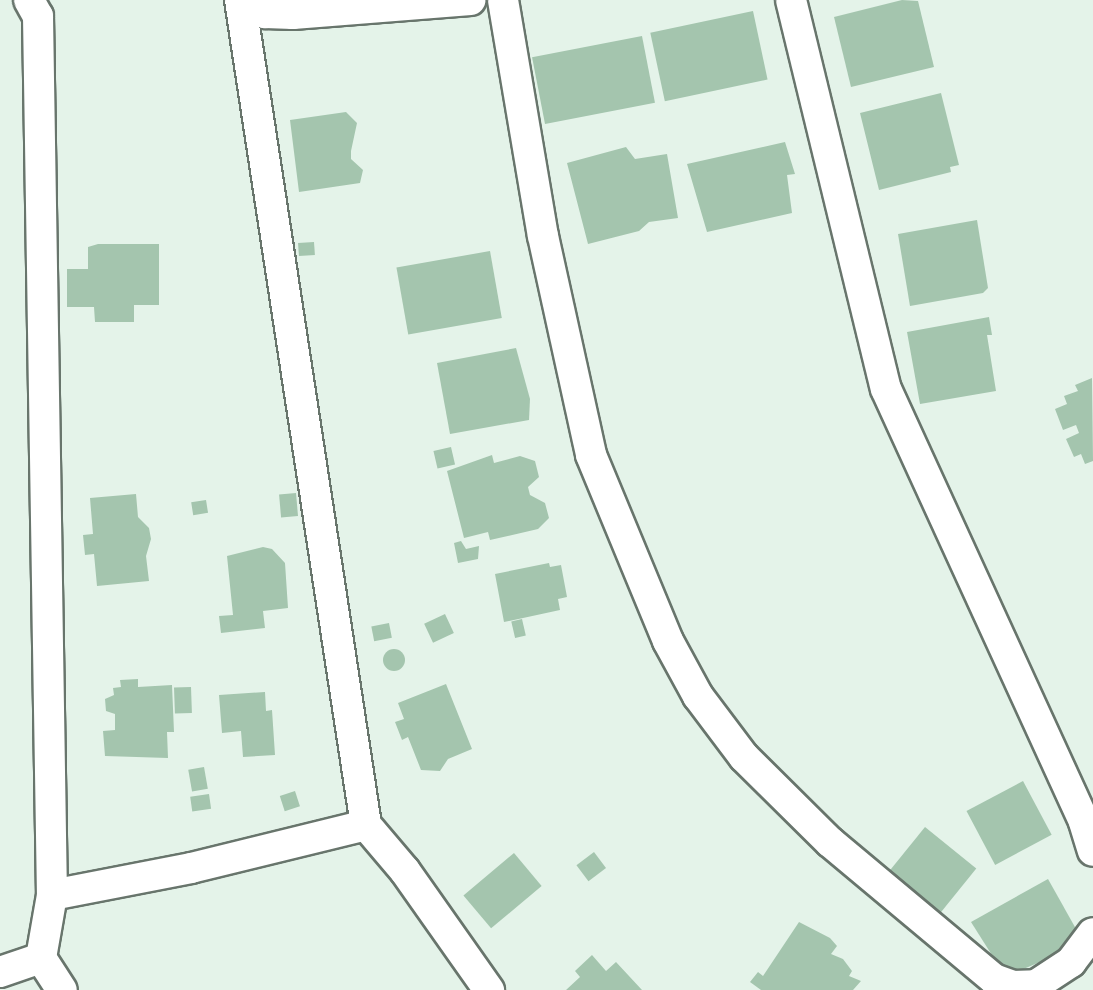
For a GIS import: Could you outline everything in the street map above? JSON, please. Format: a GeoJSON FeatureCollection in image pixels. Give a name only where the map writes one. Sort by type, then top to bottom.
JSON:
{"type":"FeatureCollection","features":[{"type":"Feature","properties":{"kind":"street"},"geometry":{"type":"LineString","coordinates":[[29,0],[38,16],[52,895],[41,958],[62,990]]}},
{"type":"Feature","properties":{"kind":"street"},"geometry":{"type":"LineString","coordinates":[[240,0],[366,825],[405,871],[489,990]]}},
{"type":"Feature","properties":{"kind":"street"},"geometry":{"type":"LineString","coordinates":[[256,0],[265,13],[293,14],[470,0]]}},
{"type":"Feature","properties":{"kind":"street"},"geometry":{"type":"LineString","coordinates":[[503,0],[543,236],[591,455],[668,641],[698,696],[744,757],[830,842],[994,979],[1013,986],[1036,985],[1071,962],[1093,933]]}},
{"type":"Feature","properties":{"kind":"street"},"geometry":{"type":"LineString","coordinates":[[791,0],[886,389],[1084,822],[1093,851]]}},
{"type":"Feature","properties":{"kind":"street"},"geometry":{"type":"LineString","coordinates":[[52,895],[191,868],[366,825]]}},
{"type":"Feature","properties":{"kind":"street"},"geometry":{"type":"LineString","coordinates":[[0,972],[41,958]]}},
{"type":"Feature","properties":{"kind":"building"},"geometry":{"type":"Polygon","coordinates":[[[902,0],[918,1],[934,67],[851,87],[834,17],[902,0]]]}},
{"type":"Feature","properties":{"kind":"building"},"geometry":{"type":"Polygon","coordinates":[[[753,11],[768,79],[665,101],[650,33],[753,11]]]}},
{"type":"Feature","properties":{"kind":"building"},"geometry":{"type":"Polygon","coordinates":[[[642,36],[655,103],[545,124],[532,57],[642,36]]]}},
{"type":"Feature","properties":{"kind":"building"},"geometry":{"type":"Polygon","coordinates":[[[941,93],[959,165],[950,167],[951,172],[879,190],[860,113],[941,93]]]}},
{"type":"Feature","properties":{"kind":"building"},"geometry":{"type":"Polygon","coordinates":[[[346,112],[357,123],[351,159],[363,170],[360,183],[299,192],[290,120],[346,112]]]}},
{"type":"Feature","properties":{"kind":"building"},"geometry":{"type":"Polygon","coordinates":[[[785,142],[795,174],[787,175],[792,213],[707,232],[687,164],[785,142]]]}},
{"type":"Feature","properties":{"kind":"building"},"geometry":{"type":"Polygon","coordinates":[[[626,147],[635,159],[667,154],[678,218],[649,222],[639,231],[588,244],[567,163],[626,147]]]}},
{"type":"Feature","properties":{"kind":"building"},"geometry":{"type":"Polygon","coordinates":[[[977,220],[988,288],[983,293],[910,306],[898,234],[977,220]]]}},
{"type":"Feature","properties":{"kind":"building"},"geometry":{"type":"Polygon","coordinates":[[[314,242],[315,255],[299,256],[298,243],[314,242]]]}},
{"type":"Feature","properties":{"kind":"building"},"geometry":{"type":"Polygon","coordinates":[[[98,244],[159,244],[159,305],[134,305],[134,322],[95,322],[94,307],[67,307],[67,269],[88,269],[88,247],[98,244]]]}},
{"type":"Feature","properties":{"kind":"building"},"geometry":{"type":"Polygon","coordinates":[[[490,251],[502,318],[408,334],[396,267],[490,251]]]}},
{"type":"Feature","properties":{"kind":"building"},"geometry":{"type":"Polygon","coordinates":[[[989,317],[992,335],[987,335],[996,391],[920,404],[907,332],[989,317]]]}},
{"type":"Feature","properties":{"kind":"building"},"geometry":{"type":"Polygon","coordinates":[[[516,348],[530,399],[529,420],[450,434],[437,363],[516,348]]]}},
{"type":"Feature","properties":{"kind":"building"},"geometry":{"type":"Polygon","coordinates":[[[1092,378],[1093,461],[1085,464],[1081,454],[1074,457],[1066,439],[1079,433],[1076,425],[1063,430],[1055,409],[1067,404],[1064,396],[1078,391],[1075,385],[1092,378]]]}},
{"type":"Feature","properties":{"kind":"building"},"geometry":{"type":"Polygon","coordinates":[[[451,447],[455,465],[438,469],[433,451],[451,447]]]}},
{"type":"Feature","properties":{"kind":"building"},"geometry":{"type":"Polygon","coordinates":[[[492,455],[494,463],[520,456],[535,461],[539,477],[528,487],[530,495],[545,503],[549,518],[538,529],[490,540],[488,532],[464,538],[447,471],[492,455]]]}},
{"type":"Feature","properties":{"kind":"building"},"geometry":{"type":"Polygon","coordinates":[[[296,493],[298,516],[281,517],[279,494],[296,493]]]}},
{"type":"Feature","properties":{"kind":"building"},"geometry":{"type":"Polygon","coordinates":[[[136,494],[138,517],[149,528],[151,539],[146,556],[149,581],[97,586],[94,554],[85,555],[83,535],[93,534],[90,498],[136,494]]]}},
{"type":"Feature","properties":{"kind":"building"},"geometry":{"type":"Polygon","coordinates":[[[206,500],[208,513],[193,515],[191,502],[206,500]]]}},
{"type":"Feature","properties":{"kind":"building"},"geometry":{"type":"Polygon","coordinates":[[[461,541],[466,549],[479,546],[478,559],[458,563],[454,543],[461,541]]]}},
{"type":"Feature","properties":{"kind":"building"},"geometry":{"type":"Polygon","coordinates":[[[263,547],[272,549],[285,563],[288,608],[263,611],[265,628],[221,633],[219,616],[233,615],[227,556],[263,547]]]}},
{"type":"Feature","properties":{"kind":"building"},"geometry":{"type":"Polygon","coordinates":[[[549,563],[550,567],[561,565],[567,597],[558,599],[560,610],[504,622],[495,574],[549,563]]]}},
{"type":"Feature","properties":{"kind":"building"},"geometry":{"type":"Polygon","coordinates":[[[445,614],[454,633],[433,643],[424,624],[445,614]]]}},
{"type":"Feature","properties":{"kind":"building"},"geometry":{"type":"Polygon","coordinates":[[[522,619],[526,636],[515,638],[511,621],[522,619]]]}},
{"type":"Feature","properties":{"kind":"building"},"geometry":{"type":"Polygon","coordinates":[[[389,623],[392,638],[374,641],[371,626],[389,623]]]}},
{"type":"Feature","properties":{"kind":"building"},"geometry":{"type":"Polygon","coordinates":[[[394,649],[402,652],[405,660],[402,668],[394,671],[386,668],[383,660],[386,652],[394,649]]]}},
{"type":"Feature","properties":{"kind":"building"},"geometry":{"type":"Polygon","coordinates":[[[138,679],[138,687],[172,685],[174,732],[167,732],[168,758],[105,756],[103,731],[115,730],[115,714],[106,711],[105,699],[114,695],[113,688],[121,687],[120,680],[138,679]]]}},
{"type":"Feature","properties":{"kind":"building"},"geometry":{"type":"Polygon","coordinates":[[[446,684],[472,749],[448,759],[440,771],[421,770],[408,737],[402,740],[395,722],[404,719],[398,703],[446,684]]]}},
{"type":"Feature","properties":{"kind":"building"},"geometry":{"type":"Polygon","coordinates":[[[191,687],[192,713],[175,714],[174,688],[191,687]]]}},
{"type":"Feature","properties":{"kind":"building"},"geometry":{"type":"Polygon","coordinates":[[[265,692],[266,711],[272,710],[275,755],[243,757],[241,731],[222,733],[219,695],[265,692]]]}},
{"type":"Feature","properties":{"kind":"building"},"geometry":{"type":"Polygon","coordinates":[[[204,767],[208,789],[192,791],[188,770],[204,767]]]}},
{"type":"Feature","properties":{"kind":"building"},"geometry":{"type":"Polygon","coordinates":[[[1023,781],[1052,835],[995,865],[966,811],[1023,781]]]}},
{"type":"Feature","properties":{"kind":"building"},"geometry":{"type":"Polygon","coordinates":[[[295,791],[300,806],[285,811],[280,796],[295,791]]]}},
{"type":"Feature","properties":{"kind":"building"},"geometry":{"type":"Polygon","coordinates":[[[209,794],[211,809],[192,811],[190,797],[209,794]]]}},
{"type":"Feature","properties":{"kind":"building"},"geometry":{"type":"Polygon","coordinates":[[[925,827],[976,869],[937,917],[886,875],[925,827]]]}},
{"type":"Feature","properties":{"kind":"building"},"geometry":{"type":"Polygon","coordinates":[[[594,852],[606,868],[588,881],[576,865],[594,852]]]}},
{"type":"Feature","properties":{"kind":"building"},"geometry":{"type":"Polygon","coordinates":[[[514,853],[542,886],[491,928],[463,895],[514,853]]]}},
{"type":"Feature","properties":{"kind":"building"},"geometry":{"type":"Polygon","coordinates":[[[1048,879],[1080,936],[1049,958],[1014,973],[1002,971],[971,922],[1048,879]]]}},
{"type":"Feature","properties":{"kind":"building"},"geometry":{"type":"Polygon","coordinates":[[[799,922],[830,938],[837,946],[831,954],[843,959],[852,971],[849,976],[861,981],[853,990],[761,990],[750,982],[758,972],[763,976],[799,922]]]}},
{"type":"Feature","properties":{"kind":"building"},"geometry":{"type":"Polygon","coordinates":[[[592,955],[606,971],[616,962],[642,990],[566,990],[580,977],[575,971],[592,955]]]}}]}
